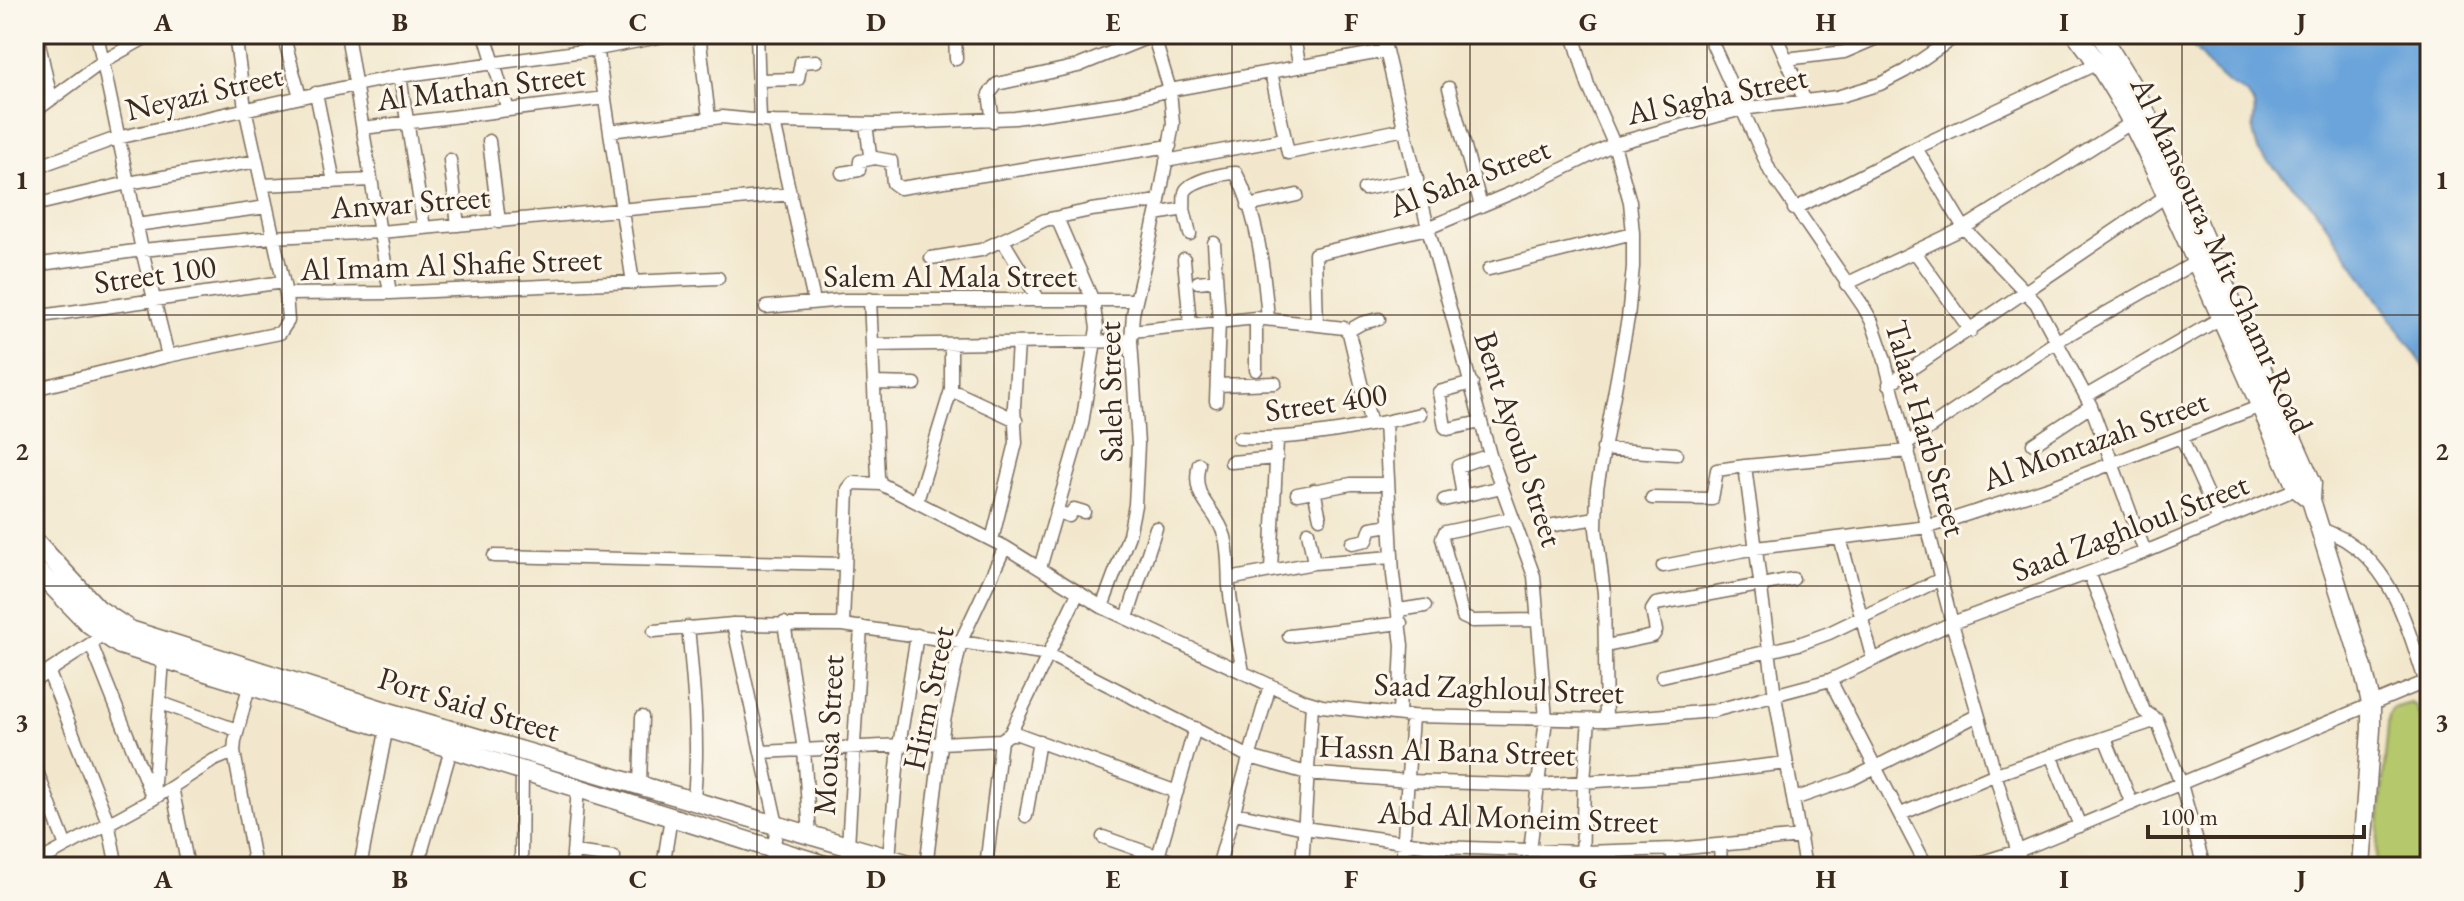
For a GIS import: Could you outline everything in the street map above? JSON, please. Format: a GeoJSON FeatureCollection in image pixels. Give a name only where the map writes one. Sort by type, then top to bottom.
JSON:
{"type":"FeatureCollection","features":[{"type":"Feature","properties":{"kind":"street"},"geometry":{"type":"LineString","coordinates":[[37,34],[51,99]]}},
{"type":"Feature","properties":{"kind":"street"},"geometry":{"type":"LineString","coordinates":[[97,34],[136,225],[168,356]]}},
{"type":"Feature","properties":{"kind":"street"},"geometry":{"type":"LineString","coordinates":[[34,112],[102,62],[152,34]]}},
{"type":"Feature","properties":{"kind":"street"},"geometry":{"type":"LineString","coordinates":[[235,34],[245,108],[285,288]]}},
{"type":"Feature","properties":{"kind":"street"},"geometry":{"type":"LineString","coordinates":[[283,34],[300,97]]}},
{"type":"Feature","properties":{"kind":"street"},"geometry":{"type":"LineString","coordinates":[[347,34],[390,293]]}},
{"type":"Feature","properties":{"kind":"street"},"geometry":{"type":"LineString","coordinates":[[485,34],[508,110]]}},
{"type":"Feature","properties":{"kind":"street"},"geometry":{"type":"LineString","coordinates":[[595,34],[633,283]]}},
{"type":"Feature","properties":{"kind":"street","name":"Neyazi Street"},"geometry":{"type":"LineString","coordinates":[[34,168],[117,138],[316,93],[400,76],[598,49],[674,34]]}},
{"type":"Feature","properties":{"kind":"street"},"geometry":{"type":"LineString","coordinates":[[699,34],[709,118]]}},
{"type":"Feature","properties":{"kind":"street"},"geometry":{"type":"LineString","coordinates":[[757,34],[760,120]]}},
{"type":"Feature","properties":{"kind":"street"},"geometry":{"type":"LineString","coordinates":[[955,34],[956,59]]}},
{"type":"Feature","properties":{"kind":"street"},"geometry":{"type":"LineString","coordinates":[[1293,34],[1300,67]]}},
{"type":"Feature","properties":{"kind":"street","name":"Bent Ayoub Street"},"geometry":{"type":"LineString","coordinates":[[1382,34],[1428,228],[1490,455],[1534,576],[1546,719],[1528,867]]}},
{"type":"Feature","properties":{"kind":"street"},"geometry":{"type":"LineString","coordinates":[[1573,34],[1588,85],[1614,144],[1630,202],[1633,233],[1628,318],[1597,488],[1596,518],[1606,646],[1606,720]]}},
{"type":"Feature","properties":{"kind":"street","name":"Talaat Harb Street"},"geometry":{"type":"LineString","coordinates":[[1708,34],[1770,171],[1872,322],[1908,447],[1952,623],[2022,867]]}},
{"type":"Feature","properties":{"kind":"street"},"geometry":{"type":"LineString","coordinates":[[1775,34],[1805,101]]}},
{"type":"Feature","properties":{"kind":"street"},"geometry":{"type":"LineString","coordinates":[[1786,59],[1844,52],[1886,34]]}},
{"type":"Feature","properties":{"kind":"street","name":"Al Sagha Street"},"geometry":{"type":"LineString","coordinates":[[1614,144],[1742,109],[1837,97],[1880,84],[1959,34]]}},
{"type":"Feature","properties":{"kind":"street","name":"Al Mansoura, Mit Ghamr Road"},"geometry":{"type":"LineString","coordinates":[[2076,34],[2098,63],[2174,191],[2196,262],[2229,314],[2261,406],[2307,491]]}},
{"type":"Feature","properties":{"kind":"street","name":"Al Mansoura, Mit Ghamr Road"},"geometry":{"type":"LineString","coordinates":[[2100,34],[2131,84],[2174,191],[2307,491],[2320,528],[2371,703],[2361,867]]}},
{"type":"Feature","properties":{"kind":"street"},"geometry":{"type":"LineString","coordinates":[[993,121],[989,94],[997,84],[1078,66],[1129,48],[1153,35]]}},
{"type":"Feature","properties":{"kind":"street","name":"Saleh Street"},"geometry":{"type":"LineString","coordinates":[[1102,607],[1129,535],[1135,505],[1138,444],[1132,336],[1135,300],[1173,124],[1170,90],[1153,35]]}},
{"type":"Feature","properties":{"kind":"street"},"geometry":{"type":"LineString","coordinates":[[610,131],[735,117],[774,122],[866,124],[993,121],[1067,112],[1386,51]]}},
{"type":"Feature","properties":{"kind":"street"},"geometry":{"type":"LineString","coordinates":[[759,80],[798,79],[801,62],[816,61]]}},
{"type":"Feature","properties":{"kind":"street"},"geometry":{"type":"LineString","coordinates":[[1794,209],[2098,63]]}},
{"type":"Feature","properties":{"kind":"street"},"geometry":{"type":"LineString","coordinates":[[1271,72],[1288,153],[1405,129]]}},
{"type":"Feature","properties":{"kind":"street"},"geometry":{"type":"LineString","coordinates":[[400,76],[424,228]]}},
{"type":"Feature","properties":{"kind":"street"},"geometry":{"type":"LineString","coordinates":[[1449,88],[1481,206]]}},
{"type":"Feature","properties":{"kind":"street"},"geometry":{"type":"LineString","coordinates":[[316,93],[334,182]]}},
{"type":"Feature","properties":{"kind":"street","name":"Al Mathan Street"},"geometry":{"type":"LineString","coordinates":[[363,128],[605,98]]}},
{"type":"Feature","properties":{"kind":"street"},"geometry":{"type":"LineString","coordinates":[[774,122],[814,301]]}},
{"type":"Feature","properties":{"kind":"street"},"geometry":{"type":"LineString","coordinates":[[1846,284],[1964,228],[2131,123]]}},
{"type":"Feature","properties":{"kind":"street"},"geometry":{"type":"LineString","coordinates":[[866,124],[870,153],[875,158]]}},
{"type":"Feature","properties":{"kind":"street"},"geometry":{"type":"LineString","coordinates":[[1166,161],[1284,139]]}},
{"type":"Feature","properties":{"kind":"street"},"geometry":{"type":"LineString","coordinates":[[489,141],[499,222]]}},
{"type":"Feature","properties":{"kind":"street","name":"Al Saha Street"},"geometry":{"type":"LineString","coordinates":[[1317,325],[1314,255],[1428,228],[1528,186],[1614,144]]}},
{"type":"Feature","properties":{"kind":"street"},"geometry":{"type":"LineString","coordinates":[[842,173],[859,170],[860,161],[875,158],[891,161],[893,183],[900,188],[1170,146]]}},
{"type":"Feature","properties":{"kind":"street"},"geometry":{"type":"LineString","coordinates":[[1916,148],[1964,228],[2036,303],[2089,401],[2145,552]]}},
{"type":"Feature","properties":{"kind":"street"},"geometry":{"type":"LineString","coordinates":[[450,160],[458,225]]}},
{"type":"Feature","properties":{"kind":"street"},"geometry":{"type":"LineString","coordinates":[[34,205],[128,183],[257,161]]}},
{"type":"Feature","properties":{"kind":"street"},"geometry":{"type":"LineString","coordinates":[[1190,234],[1184,209],[1187,189],[1214,177],[1236,173],[1248,206],[1261,261],[1262,318],[1256,370]]}},
{"type":"Feature","properties":{"kind":"street"},"geometry":{"type":"LineString","coordinates":[[1364,189],[1417,179]]}},
{"type":"Feature","properties":{"kind":"street"},"geometry":{"type":"LineString","coordinates":[[262,185],[371,180]]}},
{"type":"Feature","properties":{"kind":"street"},"geometry":{"type":"LineString","coordinates":[[1889,384],[2174,191]]}},
{"type":"Feature","properties":{"kind":"street","name":"Anwar Street"},"geometry":{"type":"LineString","coordinates":[[34,265],[273,237],[380,232],[791,194]]}},
{"type":"Feature","properties":{"kind":"street"},"geometry":{"type":"LineString","coordinates":[[1248,206],[1297,195]]}},
{"type":"Feature","properties":{"kind":"street"},"geometry":{"type":"LineString","coordinates":[[136,225],[267,207]]}},
{"type":"Feature","properties":{"kind":"street"},"geometry":{"type":"LineString","coordinates":[[931,258],[981,250],[1045,220],[1157,208],[1184,209]]}},
{"type":"Feature","properties":{"kind":"street"},"geometry":{"type":"LineString","coordinates":[[1040,568],[1088,396],[1097,328],[1093,301],[1057,218]]}},
{"type":"Feature","properties":{"kind":"street"},"geometry":{"type":"LineString","coordinates":[[1489,269],[1633,233]]}},
{"type":"Feature","properties":{"kind":"street"},"geometry":{"type":"LineString","coordinates":[[1003,241],[1039,300]]}},
{"type":"Feature","properties":{"kind":"street"},"geometry":{"type":"LineString","coordinates":[[1214,243],[1219,321],[1216,401]]}},
{"type":"Feature","properties":{"kind":"street"},"geometry":{"type":"LineString","coordinates":[[1915,252],[1971,331]]}},
{"type":"Feature","properties":{"kind":"street"},"geometry":{"type":"LineString","coordinates":[[1184,259],[1190,324]]}},
{"type":"Feature","properties":{"kind":"street"},"geometry":{"type":"LineString","coordinates":[[1652,498],[1712,499],[1715,497],[1717,471],[1908,447],[2057,341],[2196,262]]}},
{"type":"Feature","properties":{"kind":"street","name":"Al Imam Al Shafie Street"},"geometry":{"type":"LineString","coordinates":[[34,389],[168,356],[280,333],[288,321],[285,288],[390,293],[718,278]]}},
{"type":"Feature","properties":{"kind":"street"},"geometry":{"type":"LineString","coordinates":[[1198,282],[1216,280]]}},
{"type":"Feature","properties":{"kind":"street","name":"Street 100"},"geometry":{"type":"LineString","coordinates":[[34,317],[154,300],[285,288]]}},
{"type":"Feature","properties":{"kind":"street"},"geometry":{"type":"LineString","coordinates":[[843,625],[848,489],[853,483],[881,484],[878,477],[870,299]]}},
{"type":"Feature","properties":{"kind":"street","name":"Salem Al Mala Street"},"geometry":{"type":"LineString","coordinates":[[766,307],[870,299],[1135,300]]}},
{"type":"Feature","properties":{"kind":"street"},"geometry":{"type":"LineString","coordinates":[[2033,444],[2089,401],[2229,314]]}},
{"type":"Feature","properties":{"kind":"street"},"geometry":{"type":"LineString","coordinates":[[872,345],[1096,342],[1190,324],[1262,318],[1348,331],[1362,323],[1379,319]]}},
{"type":"Feature","properties":{"kind":"street"},"geometry":{"type":"LineString","coordinates":[[1348,331],[1371,425]]}},
{"type":"Feature","properties":{"kind":"street"},"geometry":{"type":"LineString","coordinates":[[992,540],[1016,443],[1014,406],[1018,343]]}},
{"type":"Feature","properties":{"kind":"street"},"geometry":{"type":"LineString","coordinates":[[917,501],[951,390],[951,344]]}},
{"type":"Feature","properties":{"kind":"street"},"geometry":{"type":"LineString","coordinates":[[874,383],[915,384]]}},
{"type":"Feature","properties":{"kind":"street"},"geometry":{"type":"LineString","coordinates":[[1217,385],[1275,383]]}},
{"type":"Feature","properties":{"kind":"street"},"geometry":{"type":"LineString","coordinates":[[1472,383],[1442,390],[1438,394],[1445,427],[1481,422]]}},
{"type":"Feature","properties":{"kind":"street"},"geometry":{"type":"LineString","coordinates":[[951,390],[1016,420]]}},
{"type":"Feature","properties":{"kind":"street","name":"Al Montazah Street"},"geometry":{"type":"LineString","coordinates":[[1663,566],[1756,548],[1928,527],[2051,487],[2261,406]]}},
{"type":"Feature","properties":{"kind":"street","name":"Street 400"},"geometry":{"type":"LineString","coordinates":[[1239,438],[1277,440],[1420,414]]}},
{"type":"Feature","properties":{"kind":"street"},"geometry":{"type":"LineString","coordinates":[[1385,422],[1392,557],[1400,617],[1408,781],[1402,867]]}},
{"type":"Feature","properties":{"kind":"street"},"geometry":{"type":"LineString","coordinates":[[2181,437],[2219,521]]}},
{"type":"Feature","properties":{"kind":"street"},"geometry":{"type":"LineString","coordinates":[[1271,570],[1277,440]]}},
{"type":"Feature","properties":{"kind":"street"},"geometry":{"type":"LineString","coordinates":[[1603,449],[1676,454]]}},
{"type":"Feature","properties":{"kind":"street"},"geometry":{"type":"LineString","coordinates":[[1075,450],[1089,453]]}},
{"type":"Feature","properties":{"kind":"street"},"geometry":{"type":"LineString","coordinates":[[1463,496],[1458,466],[1490,455]]}},
{"type":"Feature","properties":{"kind":"street"},"geometry":{"type":"LineString","coordinates":[[1231,462],[1277,458]]}},
{"type":"Feature","properties":{"kind":"street"},"geometry":{"type":"LineString","coordinates":[[1199,464],[1199,493],[1221,527],[1225,539],[1243,672]]}},
{"type":"Feature","properties":{"kind":"street"},"geometry":{"type":"LineString","coordinates":[[1745,466],[1775,696],[1805,867]]}},
{"type":"Feature","properties":{"kind":"street","name":"Saad Zaghloul Street"},"geometry":{"type":"LineString","coordinates":[[881,484],[1005,547],[1102,607],[1312,704],[1405,715],[1589,720],[1713,711],[1830,680],[1952,623],[2145,552],[2219,521],[2307,491]]}},
{"type":"Feature","properties":{"kind":"street"},"geometry":{"type":"LineString","coordinates":[[1297,494],[1351,484],[1388,484]]}},
{"type":"Feature","properties":{"kind":"street"},"geometry":{"type":"LineString","coordinates":[[1444,500],[1502,487]]}},
{"type":"Feature","properties":{"kind":"street"},"geometry":{"type":"LineString","coordinates":[[1314,490],[1320,518]]}},
{"type":"Feature","properties":{"kind":"street"},"geometry":{"type":"LineString","coordinates":[[1058,512],[1069,516],[1074,509],[1084,512]]}},
{"type":"Feature","properties":{"kind":"street"},"geometry":{"type":"LineString","coordinates":[[1513,518],[1445,532],[1442,538],[1463,617],[1472,621],[1538,620]]}},
{"type":"Feature","properties":{"kind":"street"},"geometry":{"type":"LineString","coordinates":[[1554,525],[1596,518]]}},
{"type":"Feature","properties":{"kind":"street"},"geometry":{"type":"LineString","coordinates":[[1352,543],[1368,539],[1371,528],[1390,525]]}},
{"type":"Feature","properties":{"kind":"street"},"geometry":{"type":"LineString","coordinates":[[1127,618],[1156,528]]}},
{"type":"Feature","properties":{"kind":"street"},"geometry":{"type":"LineString","coordinates":[[1966,867],[2018,851],[2080,826],[2371,703],[2428,689],[2400,607],[2387,582],[2370,560],[2349,542],[2320,528]]}},
{"type":"Feature","properties":{"kind":"street"},"geometry":{"type":"LineString","coordinates":[[1308,532],[1314,563]]}},
{"type":"Feature","properties":{"kind":"street"},"geometry":{"type":"LineString","coordinates":[[1840,538],[1873,660]]}},
{"type":"Feature","properties":{"kind":"street","name":"Port Said Street"},"geometry":{"type":"LineString","coordinates":[[34,540],[125,637],[163,660],[249,686],[640,786],[919,867]]}},
{"type":"Feature","properties":{"kind":"street","name":"Hirm Street"},"geometry":{"type":"LineString","coordinates":[[926,867],[941,744],[961,641],[1005,547]]}},
{"type":"Feature","properties":{"kind":"street"},"geometry":{"type":"LineString","coordinates":[[1148,551],[1161,557]]}},
{"type":"Feature","properties":{"kind":"street"},"geometry":{"type":"LineString","coordinates":[[494,556],[844,564]]}},
{"type":"Feature","properties":{"kind":"street"},"geometry":{"type":"LineString","coordinates":[[1229,579],[1314,563],[1392,557]]}},
{"type":"Feature","properties":{"kind":"street","name":"Port Said Street"},"geometry":{"type":"LineString","coordinates":[[34,567],[78,613],[97,639],[125,637],[388,721],[451,749],[671,817],[773,858],[831,867]]}},
{"type":"Feature","properties":{"kind":"street"},"geometry":{"type":"LineString","coordinates":[[2089,573],[2144,711],[2157,720],[2181,784],[2204,867]]}},
{"type":"Feature","properties":{"kind":"street"},"geometry":{"type":"LineString","coordinates":[[1606,646],[1653,636],[1656,631],[1652,610],[1656,604],[1793,579]]}},
{"type":"Feature","properties":{"kind":"street"},"geometry":{"type":"LineString","coordinates":[[1662,676],[1769,652],[1829,633],[1941,579]]}},
{"type":"Feature","properties":{"kind":"street"},"geometry":{"type":"LineString","coordinates":[[986,867],[1006,737],[1078,593]]}},
{"type":"Feature","properties":{"kind":"street"},"geometry":{"type":"LineString","coordinates":[[1289,636],[1400,617],[1425,606]]}},
{"type":"Feature","properties":{"kind":"street"},"geometry":{"type":"LineString","coordinates":[[784,623],[804,750],[810,835]]}},
{"type":"Feature","properties":{"kind":"street"},"geometry":{"type":"LineString","coordinates":[[733,624],[777,825],[773,858]]}},
{"type":"Feature","properties":{"kind":"street","name":"Hassn Al Bana Street"},"geometry":{"type":"LineString","coordinates":[[654,631],[733,624],[843,625],[1049,655],[1250,757],[1307,773],[1408,781],[1537,785],[1687,775],[1786,763]]}},
{"type":"Feature","properties":{"kind":"street"},"geometry":{"type":"LineString","coordinates":[[688,627],[697,718],[694,801]]}},
{"type":"Feature","properties":{"kind":"street","name":"Mousa Street"},"geometry":{"type":"LineString","coordinates":[[848,846],[861,627]]}},
{"type":"Feature","properties":{"kind":"street"},"geometry":{"type":"LineString","coordinates":[[889,858],[899,746],[917,635]]}},
{"type":"Feature","properties":{"kind":"street"},"geometry":{"type":"LineString","coordinates":[[34,681],[97,639],[153,799]]}},
{"type":"Feature","properties":{"kind":"street"},"geometry":{"type":"LineString","coordinates":[[153,799],[163,660]]}},
{"type":"Feature","properties":{"kind":"street"},"geometry":{"type":"LineString","coordinates":[[49,673],[108,822],[117,867]]}},
{"type":"Feature","properties":{"kind":"street"},"geometry":{"type":"LineString","coordinates":[[1830,680],[1927,867]]}},
{"type":"Feature","properties":{"kind":"street"},"geometry":{"type":"LineString","coordinates":[[1218,867],[1270,685]]}},
{"type":"Feature","properties":{"kind":"street"},"geometry":{"type":"LineString","coordinates":[[249,686],[234,752],[255,867]]}},
{"type":"Feature","properties":{"kind":"street"},"geometry":{"type":"LineString","coordinates":[[161,703],[237,730]]}},
{"type":"Feature","properties":{"kind":"street"},"geometry":{"type":"LineString","coordinates":[[1302,867],[1312,704]]}},
{"type":"Feature","properties":{"kind":"street"},"geometry":{"type":"LineString","coordinates":[[1794,799],[1827,790],[1978,715]]}},
{"type":"Feature","properties":{"kind":"street"},"geometry":{"type":"LineString","coordinates":[[640,786],[642,717]]}},
{"type":"Feature","properties":{"kind":"street"},"geometry":{"type":"LineString","coordinates":[[1582,867],[1589,720]]}},
{"type":"Feature","properties":{"kind":"street"},"geometry":{"type":"LineString","coordinates":[[1901,814],[1996,774],[2157,720]]}},
{"type":"Feature","properties":{"kind":"street"},"geometry":{"type":"LineString","coordinates":[[360,867],[388,721]]}},
{"type":"Feature","properties":{"kind":"street"},"geometry":{"type":"LineString","coordinates":[[1158,857],[1195,728]]}},
{"type":"Feature","properties":{"kind":"street"},"geometry":{"type":"LineString","coordinates":[[762,752],[941,744],[1018,734],[1177,792]]}},
{"type":"Feature","properties":{"kind":"street"},"geometry":{"type":"LineString","coordinates":[[2105,738],[2132,804]]}},
{"type":"Feature","properties":{"kind":"street"},"geometry":{"type":"LineString","coordinates":[[1026,816],[1039,741]]}},
{"type":"Feature","properties":{"kind":"street"},"geometry":{"type":"LineString","coordinates":[[417,867],[451,749]]}},
{"type":"Feature","properties":{"kind":"street"},"geometry":{"type":"LineString","coordinates":[[34,864],[50,861],[66,846],[153,799],[214,760],[234,752]]}},
{"type":"Feature","properties":{"kind":"street"},"geometry":{"type":"LineString","coordinates":[[2051,755],[2080,826]]}},
{"type":"Feature","properties":{"kind":"street"},"geometry":{"type":"LineString","coordinates":[[34,764],[66,846]]}},
{"type":"Feature","properties":{"kind":"street"},"geometry":{"type":"LineString","coordinates":[[521,867],[522,771]]}},
{"type":"Feature","properties":{"kind":"street"},"geometry":{"type":"LineString","coordinates":[[172,787],[188,867]]}},
{"type":"Feature","properties":{"kind":"street"},"geometry":{"type":"LineString","coordinates":[[572,867],[578,788]]}},
{"type":"Feature","properties":{"kind":"street","name":"Abd Al Moneim Street"},"geometry":{"type":"LineString","coordinates":[[1235,813],[1404,844],[1530,851],[1675,849],[1801,837]]}},
{"type":"Feature","properties":{"kind":"street"},"geometry":{"type":"LineString","coordinates":[[663,867],[671,817]]}},
{"type":"Feature","properties":{"kind":"street"},"geometry":{"type":"LineString","coordinates":[[1103,837],[1188,867]]}},
{"type":"Feature","properties":{"kind":"street"},"geometry":{"type":"LineString","coordinates":[[1720,845],[1721,867]]}},
{"type":"Feature","properties":{"kind":"street"},"geometry":{"type":"LineString","coordinates":[[1671,867],[1675,849]]}},
{"type":"Feature","properties":{"kind":"street"},"geometry":{"type":"LineString","coordinates":[[574,852],[614,857]]}},
{"type":"Feature","properties":{"kind":"green space"},"geometry":{"type":"Polygon","coordinates":[[[2411,703],[2416,706],[2430,743],[2430,867],[2375,867],[2389,715],[2393,708],[2411,703]]]}},
{"type":"Feature","properties":{"kind":"water"},"geometry":{"type":"Polygon","coordinates":[[[2182,34],[2430,34],[2430,375],[2314,207],[2259,152],[2253,128],[2255,109],[2251,99],[2216,73],[2182,34]]]}}]}
